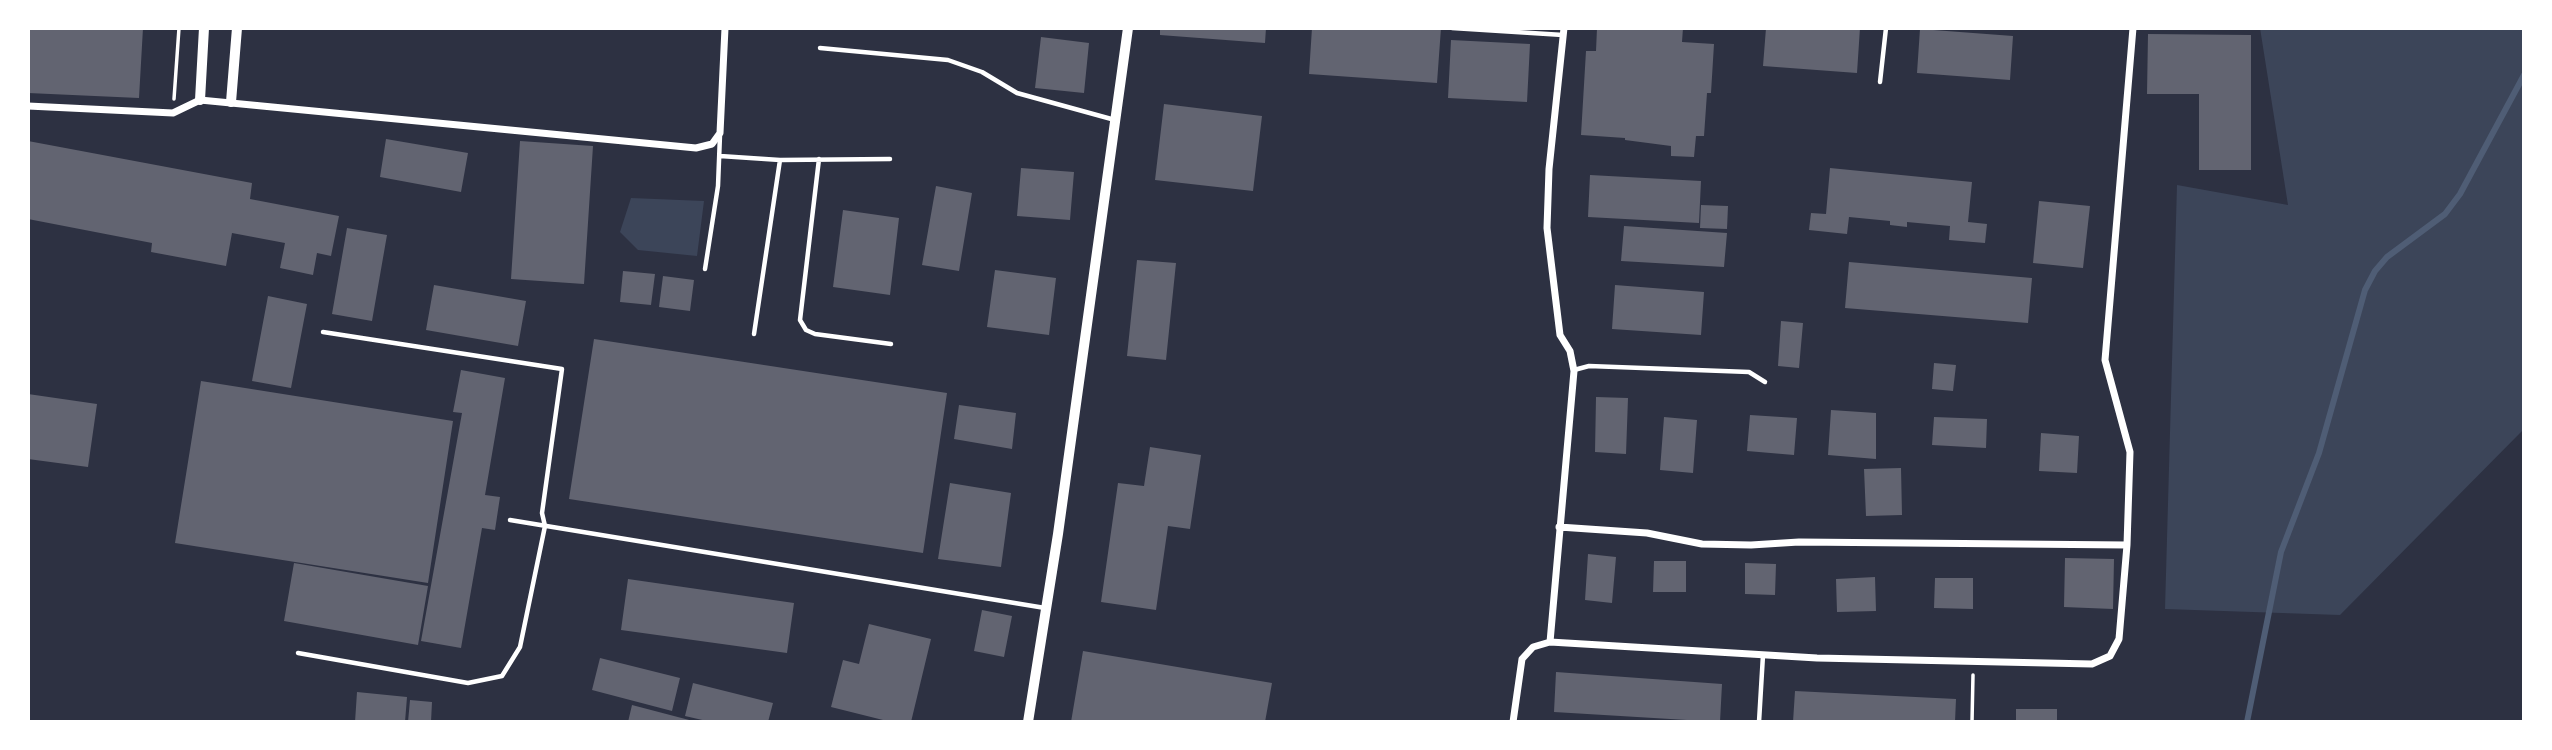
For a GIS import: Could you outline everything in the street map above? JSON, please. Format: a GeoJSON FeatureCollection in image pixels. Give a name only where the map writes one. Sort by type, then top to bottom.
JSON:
{"type":"FeatureCollection","features":[{"type":"Feature","properties":{"kind":"street"},"geometry":{"type":"LineString","coordinates":[[200,100],[204,28]]}},
{"type":"Feature","properties":{"kind":"street"},"geometry":{"type":"LineString","coordinates":[[231,103],[237,28]]}},
{"type":"Feature","properties":{"kind":"street"},"geometry":{"type":"LineString","coordinates":[[28,106],[173,113],[200,100],[696,148],[712,144],[720,133],[726,28]]}},
{"type":"Feature","properties":{"kind":"street"},"geometry":{"type":"LineString","coordinates":[[1028,722],[1128,28]]}},
{"type":"Feature","properties":{"kind":"street"},"geometry":{"type":"LineString","coordinates":[[1513,722],[1522,659],[1533,648],[1550,642],[1763,655],[2092,664],[2110,656],[2119,639],[2127,545],[2130,452],[2105,360],[2133,28]]}},
{"type":"Feature","properties":{"kind":"street"},"geometry":{"type":"LineString","coordinates":[[1550,642],[1573,371],[1570,351],[1560,335],[1547,228],[1549,169],[1564,31]]}},
{"type":"Feature","properties":{"kind":"street"},"geometry":{"type":"LineString","coordinates":[[1559,527],[1647,533],[1702,544],[1813,542],[2127,545]]}},
{"type":"Feature","properties":{"kind":"lane"},"geometry":{"type":"LineString","coordinates":[[1452,28],[1564,31]]}},
{"type":"Feature","properties":{"kind":"lane"},"geometry":{"type":"LineString","coordinates":[[1880,82],[1886,28]]}},
{"type":"Feature","properties":{"kind":"lane"},"geometry":{"type":"LineString","coordinates":[[820,48],[948,60],[982,72],[1017,93],[1116,121]]}},
{"type":"Feature","properties":{"kind":"lane"},"geometry":{"type":"LineString","coordinates":[[705,269],[718,186],[720,133]]}},
{"type":"Feature","properties":{"kind":"lane"},"geometry":{"type":"LineString","coordinates":[[720,156],[780,160],[890,159]]}},
{"type":"Feature","properties":{"kind":"lane"},"geometry":{"type":"LineString","coordinates":[[819,159],[800,320],[806,330],[815,334],[891,344]]}},
{"type":"Feature","properties":{"kind":"lane"},"geometry":{"type":"LineString","coordinates":[[754,334],[780,160]]}},
{"type":"Feature","properties":{"kind":"lane"},"geometry":{"type":"LineString","coordinates":[[298,653],[468,683],[502,676],[520,647],[545,526],[542,513],[562,369],[323,332]]}},
{"type":"Feature","properties":{"kind":"lane"},"geometry":{"type":"LineString","coordinates":[[1573,371],[1588,366],[1749,372],[1765,382]]}},
{"type":"Feature","properties":{"kind":"lane"},"geometry":{"type":"LineString","coordinates":[[510,520],[1046,608]]}},
{"type":"Feature","properties":{"kind":"lane"},"geometry":{"type":"LineString","coordinates":[[1759,722],[1763,655]]}},
{"type":"Feature","properties":{"kind":"path"},"geometry":{"type":"LineString","coordinates":[[173,113],[179,28]]}},
{"type":"Feature","properties":{"kind":"path"},"geometry":{"type":"LineString","coordinates":[[1972,722],[1973,661]]}},
{"type":"Feature","properties":{"kind":"shaded area"},"geometry":{"type":"Polygon","coordinates":[[[2260,28],[2524,29],[2524,429],[2340,615],[2165,609],[2177,185],[2288,205],[2260,28]]]}},
{"type":"Feature","properties":{"kind":"shaded area"},"geometry":{"type":"Polygon","coordinates":[[[631,198],[704,201],[697,256],[638,250],[620,232],[631,198]]]}},
{"type":"Feature","properties":{"kind":"building"},"geometry":{"type":"Polygon","coordinates":[[[28,28],[143,28],[139,98],[28,93],[28,28]]]}},
{"type":"Feature","properties":{"kind":"building"},"geometry":{"type":"Polygon","coordinates":[[[1160,28],[1266,28],[1265,43],[1160,35],[1160,28]]]}},
{"type":"Feature","properties":{"kind":"building"},"geometry":{"type":"Polygon","coordinates":[[[1312,28],[1441,28],[1437,83],[1309,74],[1312,28]]]}},
{"type":"Feature","properties":{"kind":"building"},"geometry":{"type":"Polygon","coordinates":[[[1597,28],[1683,28],[1682,42],[1714,44],[1711,93],[1707,93],[1704,136],[1696,136],[1694,157],[1671,156],[1671,146],[1625,138],[1581,135],[1586,51],[1596,51],[1597,28]]]}},
{"type":"Feature","properties":{"kind":"building"},"geometry":{"type":"Polygon","coordinates":[[[1766,28],[1860,28],[1857,73],[1763,66],[1766,28]]]}},
{"type":"Feature","properties":{"kind":"building"},"geometry":{"type":"Polygon","coordinates":[[[1920,29],[2013,36],[2010,80],[1917,73],[1920,29]]]}},
{"type":"Feature","properties":{"kind":"building"},"geometry":{"type":"Polygon","coordinates":[[[2148,34],[2251,35],[2251,170],[2199,170],[2199,94],[2147,94],[2148,34]]]}},
{"type":"Feature","properties":{"kind":"building"},"geometry":{"type":"Polygon","coordinates":[[[1041,37],[1089,43],[1084,93],[1035,88],[1041,37]]]}},
{"type":"Feature","properties":{"kind":"building"},"geometry":{"type":"Polygon","coordinates":[[[1451,40],[1530,44],[1527,102],[1448,98],[1451,40]]]}},
{"type":"Feature","properties":{"kind":"building"},"geometry":{"type":"Polygon","coordinates":[[[1164,104],[1262,116],[1253,191],[1155,180],[1164,104]]]}},
{"type":"Feature","properties":{"kind":"building"},"geometry":{"type":"Polygon","coordinates":[[[386,139],[468,153],[461,192],[380,177],[386,139]]]}},
{"type":"Feature","properties":{"kind":"building"},"geometry":{"type":"Polygon","coordinates":[[[28,141],[252,183],[250,199],[339,216],[331,256],[317,253],[313,275],[280,268],[285,243],[232,233],[226,266],[151,252],[152,243],[28,219],[28,141]]]}},
{"type":"Feature","properties":{"kind":"building"},"geometry":{"type":"Polygon","coordinates":[[[520,141],[593,146],[584,284],[511,279],[520,141]]]}},
{"type":"Feature","properties":{"kind":"building"},"geometry":{"type":"Polygon","coordinates":[[[1021,168],[1074,172],[1070,220],[1017,216],[1021,168]]]}},
{"type":"Feature","properties":{"kind":"building"},"geometry":{"type":"Polygon","coordinates":[[[1830,168],[1972,182],[1968,222],[1987,224],[1985,243],[1949,240],[1950,226],[1907,222],[1907,227],[1890,225],[1890,221],[1849,217],[1847,234],[1809,230],[1811,213],[1826,214],[1830,168]]]}},
{"type":"Feature","properties":{"kind":"building"},"geometry":{"type":"Polygon","coordinates":[[[1590,175],[1701,181],[1699,223],[1588,217],[1590,175]]]}},
{"type":"Feature","properties":{"kind":"building"},"geometry":{"type":"Polygon","coordinates":[[[936,186],[972,193],[959,271],[922,265],[936,186]]]}},
{"type":"Feature","properties":{"kind":"building"},"geometry":{"type":"Polygon","coordinates":[[[2039,201],[2090,206],[2083,268],[2033,263],[2039,201]]]}},
{"type":"Feature","properties":{"kind":"building"},"geometry":{"type":"Polygon","coordinates":[[[1701,205],[1728,206],[1727,229],[1700,228],[1701,205]]]}},
{"type":"Feature","properties":{"kind":"building"},"geometry":{"type":"Polygon","coordinates":[[[843,210],[899,218],[890,295],[833,287],[843,210]]]}},
{"type":"Feature","properties":{"kind":"building"},"geometry":{"type":"Polygon","coordinates":[[[1624,226],[1727,233],[1724,267],[1621,261],[1624,226]]]}},
{"type":"Feature","properties":{"kind":"building"},"geometry":{"type":"Polygon","coordinates":[[[347,228],[387,235],[372,321],[332,314],[347,228]]]}},
{"type":"Feature","properties":{"kind":"building"},"geometry":{"type":"Polygon","coordinates":[[[1137,260],[1176,263],[1166,360],[1127,356],[1137,260]]]}},
{"type":"Feature","properties":{"kind":"building"},"geometry":{"type":"Polygon","coordinates":[[[1849,262],[2032,278],[2028,323],[1845,308],[1849,262]]]}},
{"type":"Feature","properties":{"kind":"building"},"geometry":{"type":"Polygon","coordinates":[[[995,270],[1056,278],[1049,335],[987,327],[995,270]]]}},
{"type":"Feature","properties":{"kind":"building"},"geometry":{"type":"Polygon","coordinates":[[[623,271],[655,274],[651,305],[620,302],[623,271]]]}},
{"type":"Feature","properties":{"kind":"building"},"geometry":{"type":"Polygon","coordinates":[[[663,276],[694,280],[690,311],[659,307],[663,276]]]}},
{"type":"Feature","properties":{"kind":"building"},"geometry":{"type":"Polygon","coordinates":[[[434,285],[526,301],[518,346],[426,330],[434,285]]]}},
{"type":"Feature","properties":{"kind":"building"},"geometry":{"type":"Polygon","coordinates":[[[1615,285],[1704,292],[1701,335],[1612,329],[1615,285]]]}},
{"type":"Feature","properties":{"kind":"building"},"geometry":{"type":"Polygon","coordinates":[[[268,296],[307,304],[291,388],[252,381],[268,296]]]}},
{"type":"Feature","properties":{"kind":"building"},"geometry":{"type":"Polygon","coordinates":[[[1781,321],[1803,323],[1799,368],[1778,366],[1781,321]]]}},
{"type":"Feature","properties":{"kind":"building"},"geometry":{"type":"Polygon","coordinates":[[[594,339],[947,393],[923,553],[569,499],[594,339]]]}},
{"type":"Feature","properties":{"kind":"building"},"geometry":{"type":"Polygon","coordinates":[[[1934,363],[1956,365],[1953,391],[1932,389],[1934,363]]]}},
{"type":"Feature","properties":{"kind":"building"},"geometry":{"type":"Polygon","coordinates":[[[461,370],[505,378],[485,495],[500,497],[495,530],[482,528],[461,648],[421,641],[462,413],[453,412],[461,370]]]}},
{"type":"Feature","properties":{"kind":"building"},"geometry":{"type":"Polygon","coordinates":[[[201,381],[453,421],[428,583],[175,543],[201,381]]]}},
{"type":"Feature","properties":{"kind":"building"},"geometry":{"type":"Polygon","coordinates":[[[28,394],[97,404],[88,467],[28,459],[28,394]]]}},
{"type":"Feature","properties":{"kind":"building"},"geometry":{"type":"Polygon","coordinates":[[[1596,397],[1628,398],[1626,454],[1595,452],[1596,397]]]}},
{"type":"Feature","properties":{"kind":"building"},"geometry":{"type":"Polygon","coordinates":[[[959,405],[1016,413],[1012,449],[954,439],[959,405]]]}},
{"type":"Feature","properties":{"kind":"building"},"geometry":{"type":"Polygon","coordinates":[[[1831,410],[1876,413],[1876,459],[1828,455],[1831,410]]]}},
{"type":"Feature","properties":{"kind":"building"},"geometry":{"type":"Polygon","coordinates":[[[1750,415],[1797,418],[1794,455],[1747,451],[1750,415]]]}},
{"type":"Feature","properties":{"kind":"building"},"geometry":{"type":"Polygon","coordinates":[[[1664,417],[1697,420],[1693,473],[1660,470],[1664,417]]]}},
{"type":"Feature","properties":{"kind":"building"},"geometry":{"type":"Polygon","coordinates":[[[1934,417],[1987,419],[1986,448],[1932,445],[1934,417]]]}},
{"type":"Feature","properties":{"kind":"building"},"geometry":{"type":"Polygon","coordinates":[[[2041,433],[2079,436],[2077,473],[2039,471],[2041,433]]]}},
{"type":"Feature","properties":{"kind":"building"},"geometry":{"type":"Polygon","coordinates":[[[1150,447],[1201,455],[1190,529],[1168,526],[1156,610],[1101,602],[1118,483],[1144,486],[1150,447]]]}},
{"type":"Feature","properties":{"kind":"building"},"geometry":{"type":"Polygon","coordinates":[[[1901,468],[1902,515],[1866,516],[1864,469],[1901,468]]]}},
{"type":"Feature","properties":{"kind":"building"},"geometry":{"type":"Polygon","coordinates":[[[950,483],[1011,493],[1001,567],[938,559],[950,483]]]}},
{"type":"Feature","properties":{"kind":"building"},"geometry":{"type":"Polygon","coordinates":[[[1588,554],[1616,557],[1612,603],[1585,600],[1588,554]]]}},
{"type":"Feature","properties":{"kind":"building"},"geometry":{"type":"Polygon","coordinates":[[[2065,558],[2114,559],[2113,609],[2064,607],[2065,558]]]}},
{"type":"Feature","properties":{"kind":"building"},"geometry":{"type":"Polygon","coordinates":[[[1654,561],[1686,561],[1686,592],[1653,592],[1654,561]]]}},
{"type":"Feature","properties":{"kind":"building"},"geometry":{"type":"Polygon","coordinates":[[[294,563],[428,586],[418,645],[284,621],[294,563]]]}},
{"type":"Feature","properties":{"kind":"building"},"geometry":{"type":"Polygon","coordinates":[[[1745,563],[1776,564],[1775,595],[1745,594],[1745,563]]]}},
{"type":"Feature","properties":{"kind":"building"},"geometry":{"type":"Polygon","coordinates":[[[1875,577],[1876,611],[1837,612],[1836,579],[1875,577]]]}},
{"type":"Feature","properties":{"kind":"building"},"geometry":{"type":"Polygon","coordinates":[[[1935,578],[1973,578],[1973,609],[1934,608],[1935,578]]]}},
{"type":"Feature","properties":{"kind":"building"},"geometry":{"type":"Polygon","coordinates":[[[628,579],[794,603],[787,653],[621,630],[628,579]]]}},
{"type":"Feature","properties":{"kind":"building"},"geometry":{"type":"Polygon","coordinates":[[[982,610],[1012,616],[1004,657],[974,651],[982,610]]]}},
{"type":"Feature","properties":{"kind":"building"},"geometry":{"type":"Polygon","coordinates":[[[869,624],[931,639],[911,722],[891,722],[831,707],[843,660],[859,664],[869,624]]]}},
{"type":"Feature","properties":{"kind":"building"},"geometry":{"type":"Polygon","coordinates":[[[1083,651],[1272,683],[1265,722],[1071,722],[1083,651]]]}},
{"type":"Feature","properties":{"kind":"building"},"geometry":{"type":"Polygon","coordinates":[[[600,658],[680,678],[672,711],[592,690],[600,658]]]}},
{"type":"Feature","properties":{"kind":"building"},"geometry":{"type":"Polygon","coordinates":[[[1556,672],[1722,684],[1720,722],[1554,712],[1556,672]]]}},
{"type":"Feature","properties":{"kind":"building"},"geometry":{"type":"Polygon","coordinates":[[[693,683],[773,703],[768,722],[711,722],[685,716],[693,683]]]}},
{"type":"Feature","properties":{"kind":"building"},"geometry":{"type":"Polygon","coordinates":[[[1795,691],[1956,699],[1955,722],[1793,722],[1795,691]]]}},
{"type":"Feature","properties":{"kind":"building"},"geometry":{"type":"Polygon","coordinates":[[[357,692],[407,697],[405,722],[355,722],[357,692]]]}},
{"type":"Feature","properties":{"kind":"building"},"geometry":{"type":"Polygon","coordinates":[[[410,700],[432,702],[431,722],[408,722],[410,700]]]}},
{"type":"Feature","properties":{"kind":"building"},"geometry":{"type":"Polygon","coordinates":[[[632,705],[693,721],[693,722],[628,722],[632,705]]]}},
{"type":"Feature","properties":{"kind":"building"},"geometry":{"type":"Polygon","coordinates":[[[2016,709],[2057,709],[2057,722],[2016,722],[2016,709]]]}},
{"type":"Feature","properties":{"kind":"waterway"},"geometry":{"type":"LineString","coordinates":[[2247,722],[2281,552],[2319,453],[2365,290],[2375,271],[2387,257],[2445,214],[2460,194],[2524,75]]}}]}
